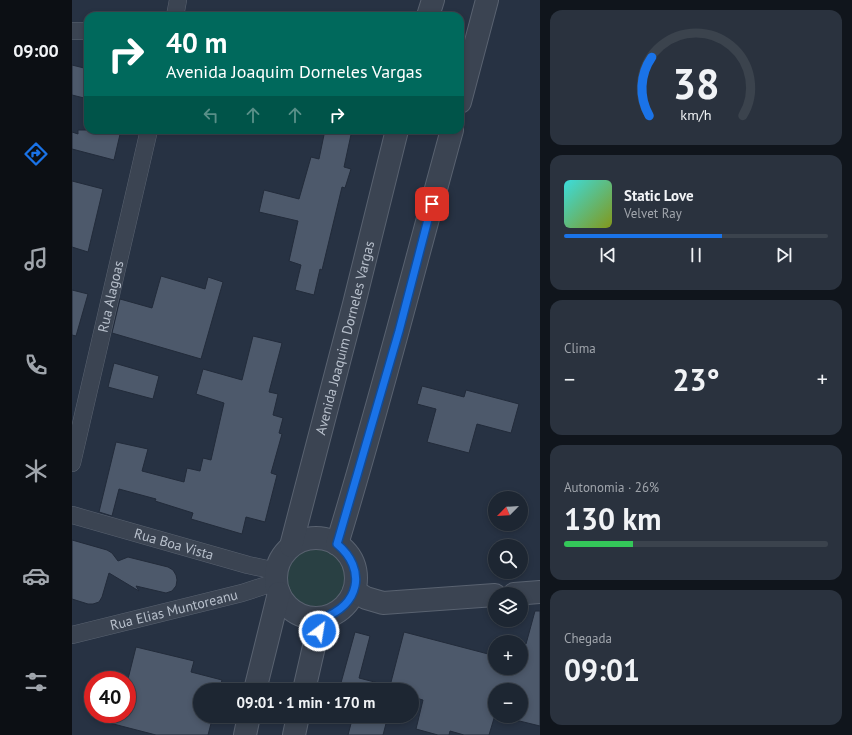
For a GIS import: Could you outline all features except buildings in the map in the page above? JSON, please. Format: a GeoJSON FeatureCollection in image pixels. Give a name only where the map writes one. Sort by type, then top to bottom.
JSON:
{"type":"FeatureCollection","features":[{"type":"Feature","properties":{"kind":"street"},"geometry":{"type":"LineString","coordinates":[[176,12],[178,0]]}},
{"type":"Feature","properties":{"kind":"street"},"geometry":{"type":"LineString","coordinates":[[429,12],[433,0]]}},
{"type":"Feature","properties":{"kind":"street"},"geometry":{"type":"LineString","coordinates":[[464,87],[487,0]]}},
{"type":"Feature","properties":{"kind":"street"},"geometry":{"type":"LineString","coordinates":[[72,30],[84,32]]}},
{"type":"Feature","properties":{"kind":"street","name":"Rua Alagoas"},"geometry":{"type":"LineString","coordinates":[[72,463],[148,134]]}},
{"type":"Feature","properties":{"kind":"street","name":"Avenida Joaquim Dorneles Vargas"},"geometry":{"type":"LineString","coordinates":[[291,546],[354,304],[395,134]]}},
{"type":"Feature","properties":{"kind":"street"},"geometry":{"type":"LineString","coordinates":[[337,544],[399,331],[451,134]]}},
{"type":"Feature","properties":{"kind":"street","name":"Rua Boa Vista"},"geometry":{"type":"LineString","coordinates":[[72,515],[248,565],[277,582]]}},
{"type":"Feature","properties":{"kind":"street"},"geometry":{"type":"LineString","coordinates":[[257,683],[277,582],[282,557],[291,546],[300,541],[319,538],[337,544],[346,551],[351,560],[355,570],[356,580],[354,591],[349,601],[342,609],[322,618],[312,618],[301,615],[292,610],[284,602],[277,582]]}},
{"type":"Feature","properties":{"kind":"street","name":"Rua Elias Muntoreanu"},"geometry":{"type":"LineString","coordinates":[[72,635],[242,593],[277,582]]}},
{"type":"Feature","properties":{"kind":"street"},"geometry":{"type":"LineString","coordinates":[[354,591],[366,598],[383,603],[488,596]]}},
{"type":"Feature","properties":{"kind":"street"},"geometry":{"type":"LineString","coordinates":[[528,593],[540,592]]}},
{"type":"Feature","properties":{"kind":"street"},"geometry":{"type":"LineString","coordinates":[[306,683],[322,618]]}},
{"type":"Feature","properties":{"kind":"street"},"geometry":{"type":"LineString","coordinates":[[245,735],[248,723]]}},
{"type":"Feature","properties":{"kind":"street"},"geometry":{"type":"LineString","coordinates":[[294,735],[297,723]]}},
{"type":"Feature","properties":{"kind":"green space"},"geometry":{"type":"Polygon","coordinates":[[[315,546],[333,552],[341,560],[347,578],[341,596],[333,604],[315,610],[297,604],[289,596],[283,578],[289,560],[297,552],[315,546]]]}},
{"type":"Feature","properties":{"kind":"route"},"geometry":{"type":"LineString","coordinates":[[319,631],[322,618],[342,609],[349,601],[354,591],[356,580],[355,570],[346,551],[337,544],[399,331],[432,204]]}}]}
